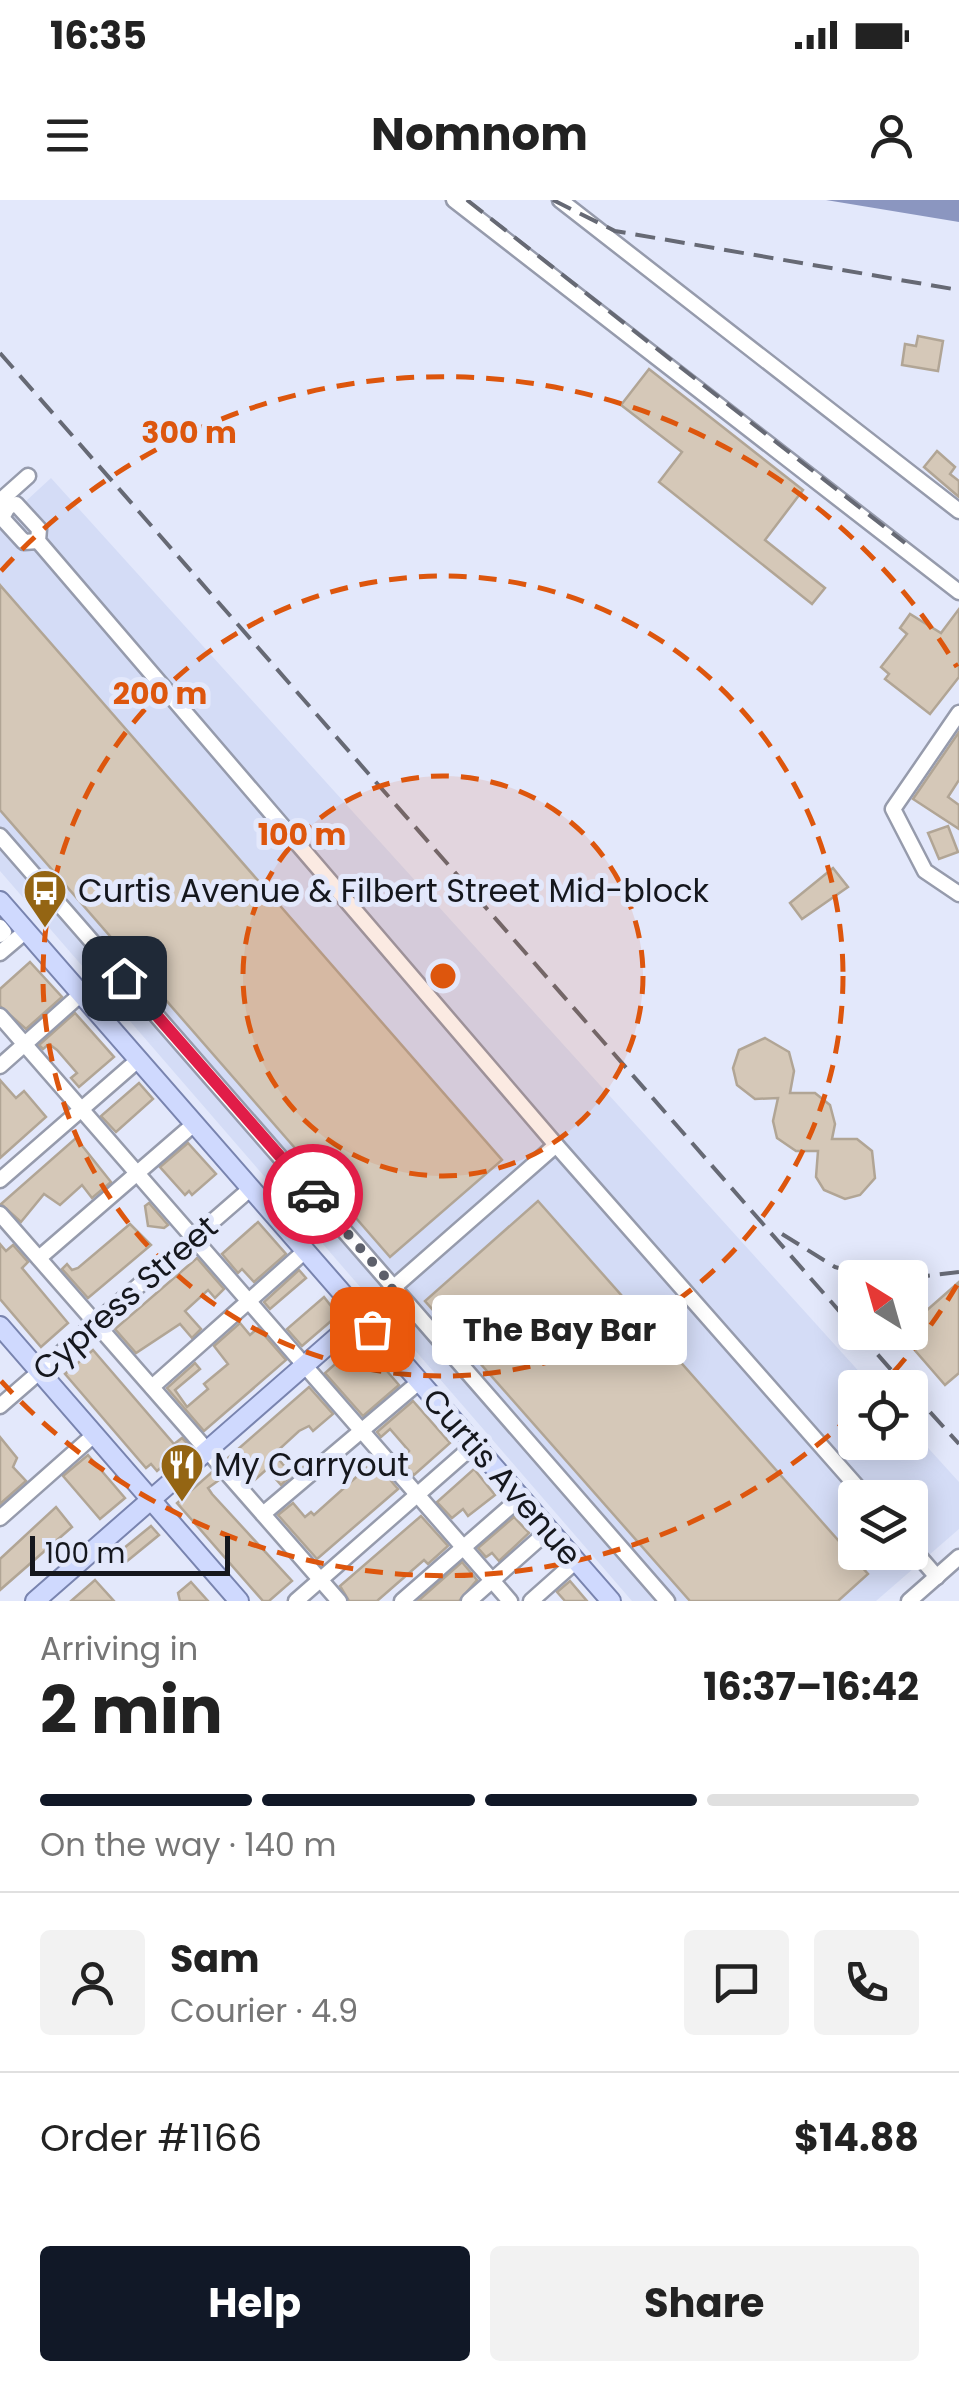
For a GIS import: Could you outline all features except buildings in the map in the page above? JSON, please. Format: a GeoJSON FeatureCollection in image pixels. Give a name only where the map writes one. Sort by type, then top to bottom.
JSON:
{"type":"FeatureCollection","features":[{"type":"Feature","properties":{"kind":"main road","name":"Curtis Avenue"},"geometry":{"type":"LineString","coordinates":[[0,901],[610,1601]]}},
{"type":"Feature","properties":{"kind":"main road"},"geometry":{"type":"LineString","coordinates":[[36,1601],[361,1316]]}},
{"type":"Feature","properties":{"kind":"main road"},"geometry":{"type":"LineString","coordinates":[[0,1326],[239,1601]]}},
{"type":"Feature","properties":{"kind":"street"},"geometry":{"type":"LineString","coordinates":[[454,200],[959,592]]}},
{"type":"Feature","properties":{"kind":"street"},"geometry":{"type":"LineString","coordinates":[[560,200],[959,511]]}},
{"type":"Feature","properties":{"kind":"street"},"geometry":{"type":"LineString","coordinates":[[28,476],[3,502],[2,518],[24,542],[38,541],[308,850],[556,1144],[851,1480]]}},
{"type":"Feature","properties":{"kind":"street"},"geometry":{"type":"LineString","coordinates":[[959,714],[893,809],[925,871],[959,894]]}},
{"type":"Feature","properties":{"kind":"street"},"geometry":{"type":"LineString","coordinates":[[0,836],[666,1601]]}},
{"type":"Feature","properties":{"kind":"street"},"geometry":{"type":"LineString","coordinates":[[0,953],[26,930]]}},
{"type":"Feature","properties":{"kind":"street"},"geometry":{"type":"LineString","coordinates":[[0,1066],[81,994]]}},
{"type":"Feature","properties":{"kind":"street"},"geometry":{"type":"LineString","coordinates":[[0,1016],[510,1601]]}},
{"type":"Feature","properties":{"kind":"street"},"geometry":{"type":"LineString","coordinates":[[0,1180],[138,1060]]}},
{"type":"Feature","properties":{"kind":"street"},"geometry":{"type":"LineString","coordinates":[[39,1258],[194,1124]]}},
{"type":"Feature","properties":{"kind":"street"},"geometry":{"type":"LineString","coordinates":[[361,1316],[556,1144]]}},
{"type":"Feature","properties":{"kind":"street","name":"Cypress Street"},"geometry":{"type":"LineString","coordinates":[[0,1406],[250,1189]]}},
{"type":"Feature","properties":{"kind":"street"},"geometry":{"type":"LineString","coordinates":[[0,1214],[339,1601]]}},
{"type":"Feature","properties":{"kind":"street"},"geometry":{"type":"LineString","coordinates":[[152,1387],[305,1252]]}},
{"type":"Feature","properties":{"kind":"street"},"geometry":{"type":"LineString","coordinates":[[263,1514],[420,1382]]}},
{"type":"Feature","properties":{"kind":"street"},"geometry":{"type":"LineString","coordinates":[[0,1518],[94,1434]]}},
{"type":"Feature","properties":{"kind":"street"},"geometry":{"type":"LineString","coordinates":[[296,1601],[474,1445]]}},
{"type":"Feature","properties":{"kind":"street"},"geometry":{"type":"LineString","coordinates":[[402,1601],[520,1498]]}},
{"type":"Feature","properties":{"kind":"street"},"geometry":{"type":"LineString","coordinates":[[468,1601],[549,1530]]}},
{"type":"Feature","properties":{"kind":"street"},"geometry":{"type":"LineString","coordinates":[[908,1601],[959,1557]]}},
{"type":"Feature","properties":{"kind":"street"},"geometry":{"type":"LineString","coordinates":[[531,1601],[576,1561]]}},
{"type":"Feature","properties":{"kind":"street"},"geometry":{"type":"LineString","coordinates":[[928,1566],[937,1576]]}},
{"type":"Feature","properties":{"kind":"shaded area"},"geometry":{"type":"Polygon","coordinates":[[[51,478],[858,1370],[838,1370],[838,1460],[928,1460],[928,1448],[959,1482],[959,1529],[928,1556],[928,1480],[838,1480],[838,1570],[912,1570],[876,1601],[632,1601],[0,871],[0,525],[51,478]]]}},
{"type":"Feature","properties":{"kind":"water"},"geometry":{"type":"Polygon","coordinates":[[[826,200],[959,200],[959,222],[826,200]]]}},
{"type":"Feature","properties":{"kind":"railway"},"geometry":{"type":"LineString","coordinates":[[467,200],[905,543]]}},
{"type":"Feature","properties":{"kind":"railway"},"geometry":{"type":"LineString","coordinates":[[553,200],[615,231],[953,289]]}},
{"type":"Feature","properties":{"kind":"railway"},"geometry":{"type":"LineString","coordinates":[[0,353],[838,1310]]}},
{"type":"Feature","properties":{"kind":"railway"},"geometry":{"type":"LineString","coordinates":[[782,1234],[838,1268]]}},
{"type":"Feature","properties":{"kind":"railway"},"geometry":{"type":"LineString","coordinates":[[928,1276],[959,1272]]}},
{"type":"Feature","properties":{"kind":"railway"},"geometry":{"type":"LineString","coordinates":[[874,1350],[891,1370]]}},
{"type":"Feature","properties":{"kind":"railway"},"geometry":{"type":"LineString","coordinates":[[928,1410],[959,1444]]}},
{"type":"Feature","properties":{"kind":"way so far"},"geometry":{"type":"LineString","coordinates":[[313,1194],[394,1287],[361,1316],[372,1329]]}},
{"type":"Feature","properties":{"kind":"place","name":"Curtis Avenue & Filbert Street Mid-block"},"geometry":{"type":"Point","coordinates":[45,929]}},
{"type":"Feature","properties":{"kind":"place","name":"The Bay Bar"},"geometry":{"type":"Point","coordinates":[372,1329]}},
{"type":"Feature","properties":{"kind":"place","name":"My Carryout"},"geometry":{"type":"Point","coordinates":[182,1503]}},
{"type":"Feature","properties":{"kind":"route"},"geometry":{"type":"LineString","coordinates":[[124,978],[313,1194]]}}]}
